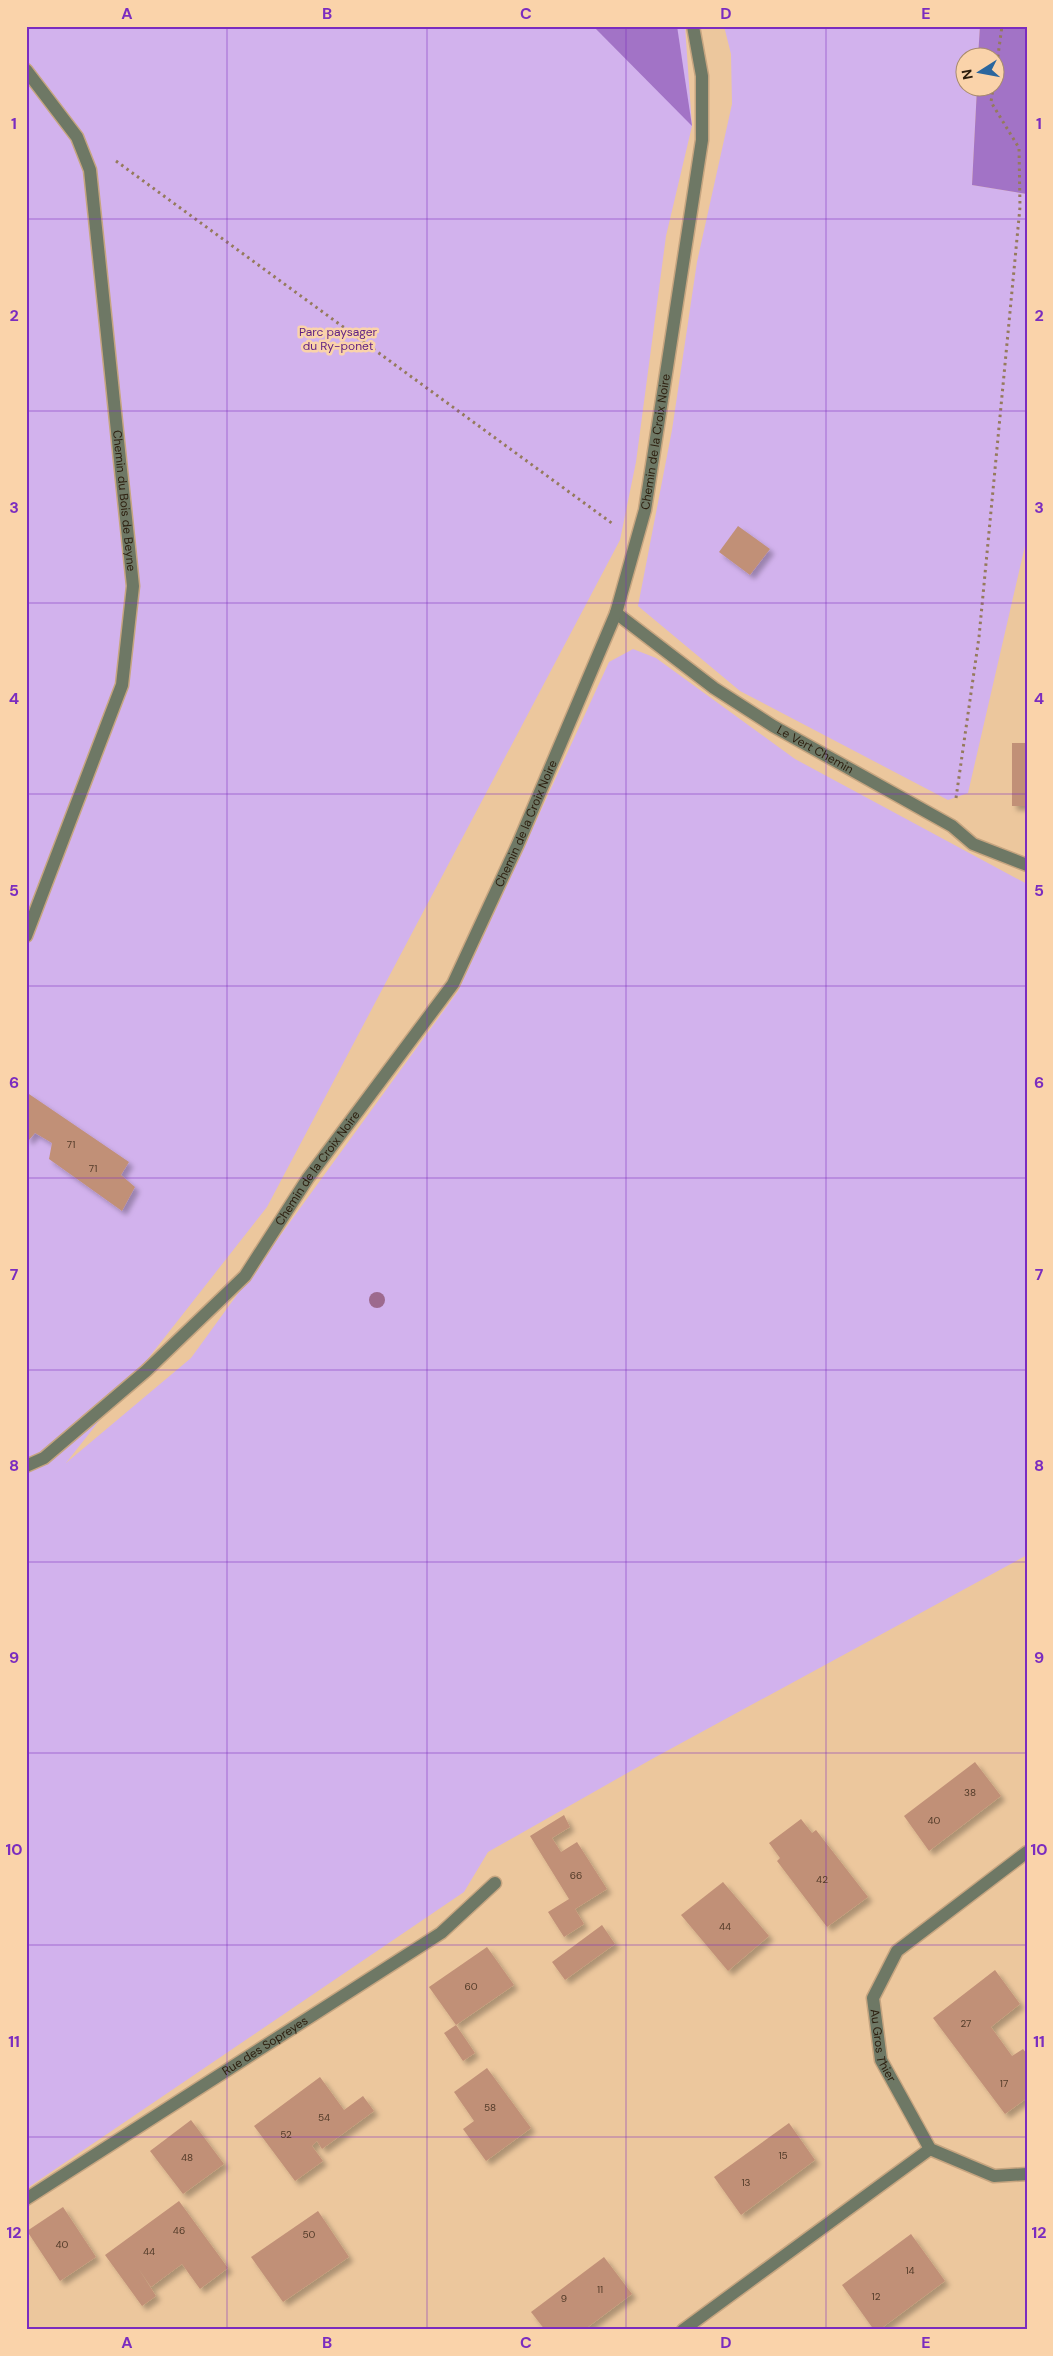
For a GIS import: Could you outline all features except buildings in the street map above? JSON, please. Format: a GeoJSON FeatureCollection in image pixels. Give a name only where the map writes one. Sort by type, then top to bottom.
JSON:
{"type":"FeatureCollection","features":[{"type":"Feature","properties":{"kind":"street","name":"Chemin de la Croix Noire"},"geometry":{"type":"LineString","coordinates":[[26,1466],[44,1458],[146,1371],[245,1276],[308,1178],[453,984],[518,844],[616,613],[645,510],[702,140],[702,76],[693,26]]}},
{"type":"Feature","properties":{"kind":"street","name":"Chemin du Bois de Beyne"},"geometry":{"type":"LineString","coordinates":[[26,70],[78,137],[90,170],[133,586],[122,685],[26,936]]}},
{"type":"Feature","properties":{"kind":"street","name":"Le Vert Chemin"},"geometry":{"type":"LineString","coordinates":[[616,613],[714,688],[773,726],[952,826],[973,844],[1027,865]]}},
{"type":"Feature","properties":{"kind":"street","name":"Au Gros Thier"},"geometry":{"type":"LineString","coordinates":[[930,2148],[881,2060],[872,1998],[897,1951],[1027,1852]]}},
{"type":"Feature","properties":{"kind":"street","name":"Rue des Sopreyes"},"geometry":{"type":"LineString","coordinates":[[26,2199],[441,1933],[494,1883]]}},
{"type":"Feature","properties":{"kind":"street"},"geometry":{"type":"LineString","coordinates":[[683,2330],[930,2148],[994,2176],[1027,2174]]}},
{"type":"Feature","properties":{"kind":"path"},"geometry":{"type":"LineString","coordinates":[[999,48],[1002,26]]}},
{"type":"Feature","properties":{"kind":"path"},"geometry":{"type":"LineString","coordinates":[[952,826],[979,637],[1020,207],[1019,148],[991,102],[992,98]]}},
{"type":"Feature","properties":{"kind":"path"},"geometry":{"type":"LineString","coordinates":[[112,158],[636,541]]}},
{"type":"Feature","properties":{"kind":"green space","name":"Parc paysager du Ry-ponet"},"geometry":{"type":"Polygon","coordinates":[[[26,26],[685,26],[692,126],[666,236],[636,462],[620,540],[267,1207],[66,1463],[191,1358],[458,991],[609,662],[633,649],[656,658],[795,759],[1027,884],[1027,1555],[652,1759],[488,1852],[464,1892],[26,2189],[26,26]]]}},
{"type":"Feature","properties":{"kind":"green space"},"geometry":{"type":"Polygon","coordinates":[[[724,26],[980,26],[979,48],[956,48],[956,98],[976,98],[972,185],[1027,194],[1027,537],[968,793],[948,800],[740,691],[638,606],[672,430],[697,262],[732,104],[731,54],[724,26]]]}},
{"type":"Feature","properties":{"kind":"shaded area"},"geometry":{"type":"Polygon","coordinates":[[[593,26],[677,26],[692,126],[593,26]]]}},
{"type":"Feature","properties":{"kind":"shaded area"},"geometry":{"type":"Polygon","coordinates":[[[980,26],[1027,26],[1027,194],[972,185],[976,98],[1006,98],[1006,48],[979,48],[980,26]]]}}]}
